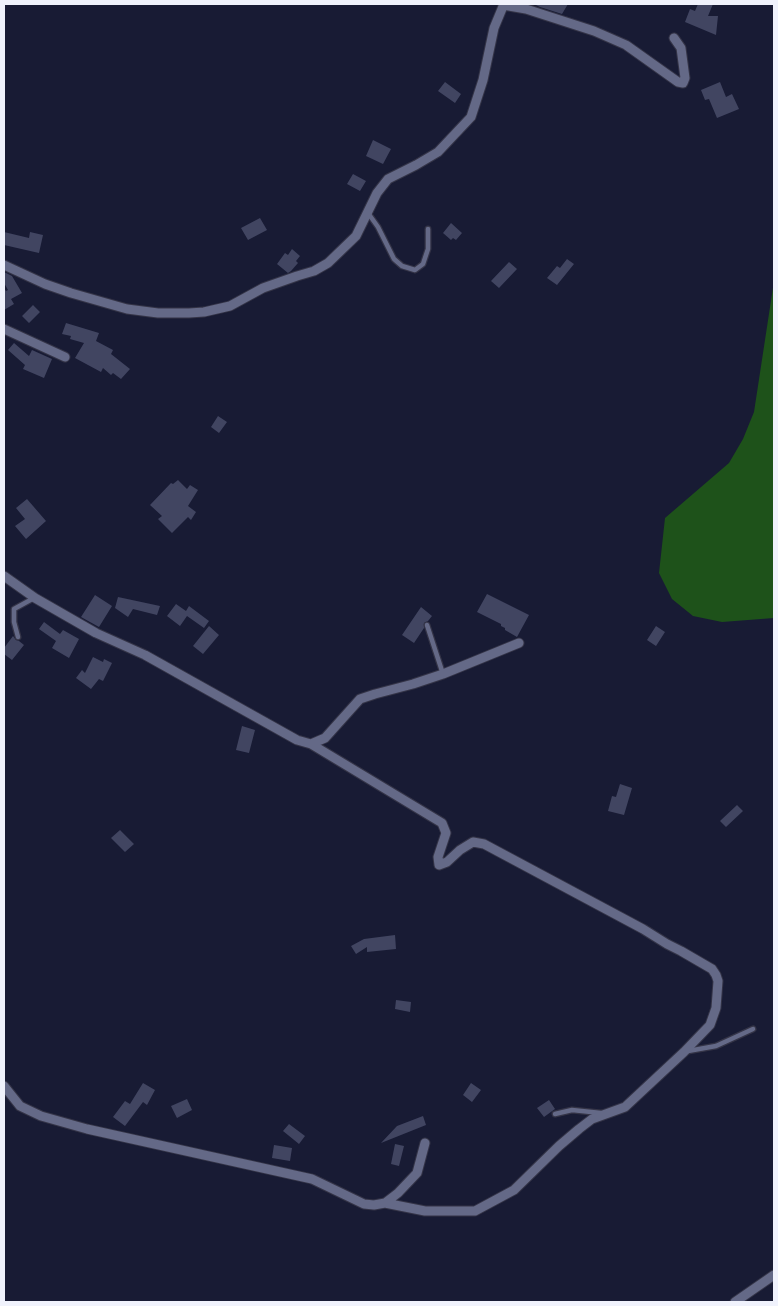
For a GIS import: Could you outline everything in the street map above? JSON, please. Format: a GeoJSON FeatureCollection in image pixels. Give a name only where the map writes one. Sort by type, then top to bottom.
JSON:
{"type":"FeatureCollection","features":[{"type":"Feature","properties":{"kind":"street"},"geometry":{"type":"LineString","coordinates":[[4,265],[45,284],[127,309],[158,313],[190,313],[230,306],[263,288],[314,272],[328,263],[356,236],[377,193],[388,179],[438,152],[471,117],[483,80],[494,28],[503,4],[526,9],[594,31],[626,45],[682,83],[685,78],[681,48],[674,38]]}},
{"type":"Feature","properties":{"kind":"street"},"geometry":{"type":"LineString","coordinates":[[4,329],[65,357]]}},
{"type":"Feature","properties":{"kind":"street"},"geometry":{"type":"LineString","coordinates":[[4,576],[35,598],[96,633],[145,655],[297,740],[311,744],[442,823],[446,833],[438,857],[439,865],[448,862],[460,850],[473,842],[484,844],[643,929],[712,970],[718,980],[716,1008],[710,1025],[684,1052],[624,1107],[592,1119],[559,1146],[514,1190],[475,1211],[425,1211],[385,1203],[364,1204],[312,1179],[87,1129],[41,1116],[20,1106],[4,1086]]}},
{"type":"Feature","properties":{"kind":"street"},"geometry":{"type":"LineString","coordinates":[[311,744],[325,738],[360,700],[443,674],[519,643]]}},
{"type":"Feature","properties":{"kind":"street"},"geometry":{"type":"LineString","coordinates":[[385,1203],[398,1193],[417,1173],[425,1143]]}},
{"type":"Feature","properties":{"kind":"street"},"geometry":{"type":"LineString","coordinates":[[734,1302],[774,1275]]}},
{"type":"Feature","properties":{"kind":"lane"},"geometry":{"type":"LineString","coordinates":[[368,214],[378,227],[394,259],[402,266],[415,270],[423,264],[428,249],[428,229]]}},
{"type":"Feature","properties":{"kind":"lane"},"geometry":{"type":"LineString","coordinates":[[18,636],[14,622],[14,609],[35,598]]}},
{"type":"Feature","properties":{"kind":"lane"},"geometry":{"type":"LineString","coordinates":[[427,625],[443,674]]}},
{"type":"Feature","properties":{"kind":"lane"},"geometry":{"type":"LineString","coordinates":[[684,1052],[716,1046],[753,1028]]}},
{"type":"Feature","properties":{"kind":"lane"},"geometry":{"type":"LineString","coordinates":[[555,1114],[581,1110],[605,1114]]}},
{"type":"Feature","properties":{"kind":"green space"},"geometry":{"type":"Polygon","coordinates":[[[774,281],[774,618],[722,622],[693,616],[672,599],[659,573],[665,518],[729,463],[743,439],[754,412],[774,281]]]}},
{"type":"Feature","properties":{"kind":"building"},"geometry":{"type":"Polygon","coordinates":[[[534,4],[568,4],[562,14],[534,4]]]}},
{"type":"Feature","properties":{"kind":"building"},"geometry":{"type":"Polygon","coordinates":[[[698,4],[713,4],[708,16],[718,16],[716,35],[685,22],[690,9],[695,11],[698,4]]]}},
{"type":"Feature","properties":{"kind":"building"},"geometry":{"type":"Polygon","coordinates":[[[445,82],[461,94],[455,103],[438,91],[445,82]]]}},
{"type":"Feature","properties":{"kind":"building"},"geometry":{"type":"Polygon","coordinates":[[[720,82],[726,97],[732,94],[739,109],[717,118],[709,99],[705,100],[701,90],[720,82]]]}},
{"type":"Feature","properties":{"kind":"building"},"geometry":{"type":"Polygon","coordinates":[[[373,140],[391,149],[383,164],[366,156],[373,140]]]}},
{"type":"Feature","properties":{"kind":"building"},"geometry":{"type":"Polygon","coordinates":[[[353,174],[366,181],[360,191],[347,184],[353,174]]]}},
{"type":"Feature","properties":{"kind":"building"},"geometry":{"type":"Polygon","coordinates":[[[260,218],[267,230],[248,240],[241,228],[260,218]]]}},
{"type":"Feature","properties":{"kind":"building"},"geometry":{"type":"Polygon","coordinates":[[[451,223],[462,233],[456,240],[453,238],[451,240],[443,233],[451,223]]]}},
{"type":"Feature","properties":{"kind":"building"},"geometry":{"type":"Polygon","coordinates":[[[4,232],[29,238],[30,232],[43,235],[39,253],[4,245],[4,232]]]}},
{"type":"Feature","properties":{"kind":"building"},"geometry":{"type":"Polygon","coordinates":[[[292,249],[300,256],[296,261],[298,263],[288,273],[277,264],[285,253],[288,255],[292,249]]]}},
{"type":"Feature","properties":{"kind":"building"},"geometry":{"type":"Polygon","coordinates":[[[567,259],[574,264],[557,285],[547,278],[557,266],[560,268],[567,259]]]}},
{"type":"Feature","properties":{"kind":"building"},"geometry":{"type":"Polygon","coordinates":[[[509,262],[517,269],[499,288],[491,281],[509,262]]]}},
{"type":"Feature","properties":{"kind":"building"},"geometry":{"type":"Polygon","coordinates":[[[4,272],[12,276],[22,293],[11,299],[14,304],[4,310],[4,288],[6,291],[8,290],[4,283],[4,272]]]}},
{"type":"Feature","properties":{"kind":"building"},"geometry":{"type":"Polygon","coordinates":[[[33,305],[40,312],[29,323],[22,316],[33,305]]]}},
{"type":"Feature","properties":{"kind":"building"},"geometry":{"type":"Polygon","coordinates":[[[66,323],[99,333],[96,341],[113,350],[111,354],[130,369],[121,379],[113,373],[111,375],[103,368],[101,372],[75,358],[84,343],[70,339],[71,336],[62,334],[66,323]]]}},
{"type":"Feature","properties":{"kind":"building"},"geometry":{"type":"Polygon","coordinates":[[[14,343],[29,356],[32,350],[52,359],[44,378],[23,369],[25,365],[8,350],[14,343]]]}},
{"type":"Feature","properties":{"kind":"building"},"geometry":{"type":"Polygon","coordinates":[[[218,416],[227,422],[219,433],[211,427],[218,416]]]}},
{"type":"Feature","properties":{"kind":"building"},"geometry":{"type":"Polygon","coordinates":[[[178,480],[187,489],[190,485],[198,490],[188,506],[196,512],[191,520],[188,517],[172,533],[158,519],[162,516],[150,505],[171,483],[173,484],[178,480]]]}},
{"type":"Feature","properties":{"kind":"building"},"geometry":{"type":"Polygon","coordinates":[[[27,499],[46,521],[26,539],[15,526],[25,519],[16,508],[27,499]]]}},
{"type":"Feature","properties":{"kind":"building"},"geometry":{"type":"Polygon","coordinates":[[[487,594],[529,615],[517,637],[505,630],[501,624],[477,612],[487,594]]]}},
{"type":"Feature","properties":{"kind":"building"},"geometry":{"type":"Polygon","coordinates":[[[95,595],[112,606],[99,627],[81,617],[95,595]]]}},
{"type":"Feature","properties":{"kind":"building"},"geometry":{"type":"Polygon","coordinates":[[[118,597],[160,606],[157,615],[133,609],[128,617],[115,608],[118,597]]]}},
{"type":"Feature","properties":{"kind":"building"},"geometry":{"type":"Polygon","coordinates":[[[176,604],[186,611],[189,606],[209,621],[204,628],[187,616],[180,626],[167,616],[176,604]]]}},
{"type":"Feature","properties":{"kind":"building"},"geometry":{"type":"Polygon","coordinates":[[[421,607],[432,616],[424,623],[424,628],[414,643],[402,635],[421,607]]]}},
{"type":"Feature","properties":{"kind":"building"},"geometry":{"type":"Polygon","coordinates":[[[44,622],[60,634],[63,630],[79,639],[69,658],[52,648],[56,641],[39,629],[44,622]]]}},
{"type":"Feature","properties":{"kind":"building"},"geometry":{"type":"Polygon","coordinates":[[[209,626],[219,635],[203,654],[193,646],[209,626]]]}},
{"type":"Feature","properties":{"kind":"building"},"geometry":{"type":"Polygon","coordinates":[[[656,626],[665,632],[656,646],[647,640],[656,626]]]}},
{"type":"Feature","properties":{"kind":"building"},"geometry":{"type":"Polygon","coordinates":[[[13,636],[24,645],[12,660],[4,654],[4,648],[13,636]]]}},
{"type":"Feature","properties":{"kind":"building"},"geometry":{"type":"Polygon","coordinates":[[[93,657],[103,662],[104,659],[112,663],[103,681],[99,679],[91,689],[76,678],[82,670],[85,673],[93,657]]]}},
{"type":"Feature","properties":{"kind":"building"},"geometry":{"type":"Polygon","coordinates":[[[242,726],[255,730],[249,753],[236,750],[242,726]]]}},
{"type":"Feature","properties":{"kind":"building"},"geometry":{"type":"Polygon","coordinates":[[[620,784],[632,788],[624,815],[608,811],[612,796],[616,797],[620,784]]]}},
{"type":"Feature","properties":{"kind":"building"},"geometry":{"type":"Polygon","coordinates":[[[737,805],[743,811],[726,827],[720,821],[737,805]]]}},
{"type":"Feature","properties":{"kind":"building"},"geometry":{"type":"Polygon","coordinates":[[[120,830],[134,844],[125,852],[111,838],[120,830]]]}},
{"type":"Feature","properties":{"kind":"building"},"geometry":{"type":"Polygon","coordinates":[[[395,935],[396,949],[367,952],[367,947],[356,954],[351,946],[364,939],[395,935]]]}},
{"type":"Feature","properties":{"kind":"building"},"geometry":{"type":"Polygon","coordinates":[[[396,1000],[411,1002],[410,1012],[395,1009],[396,1000]]]}},
{"type":"Feature","properties":{"kind":"building"},"geometry":{"type":"Polygon","coordinates":[[[143,1083],[155,1090],[147,1105],[143,1102],[125,1126],[113,1117],[125,1101],[130,1104],[143,1083]]]}},
{"type":"Feature","properties":{"kind":"building"},"geometry":{"type":"Polygon","coordinates":[[[471,1083],[481,1090],[472,1102],[463,1095],[471,1083]]]}},
{"type":"Feature","properties":{"kind":"building"},"geometry":{"type":"Polygon","coordinates":[[[187,1099],[192,1110],[177,1118],[171,1106],[187,1099]]]}},
{"type":"Feature","properties":{"kind":"building"},"geometry":{"type":"Polygon","coordinates":[[[549,1100],[555,1109],[544,1117],[537,1108],[549,1100]]]}},
{"type":"Feature","properties":{"kind":"building"},"geometry":{"type":"Polygon","coordinates":[[[423,1116],[426,1125],[381,1143],[397,1126],[423,1116]]]}},
{"type":"Feature","properties":{"kind":"building"},"geometry":{"type":"Polygon","coordinates":[[[289,1124],[305,1136],[299,1144],[283,1131],[289,1124]]]}},
{"type":"Feature","properties":{"kind":"building"},"geometry":{"type":"Polygon","coordinates":[[[395,1144],[404,1146],[399,1166],[391,1164],[395,1144]]]}},
{"type":"Feature","properties":{"kind":"building"},"geometry":{"type":"Polygon","coordinates":[[[274,1145],[292,1148],[290,1161],[272,1158],[274,1145]]]}}]}
